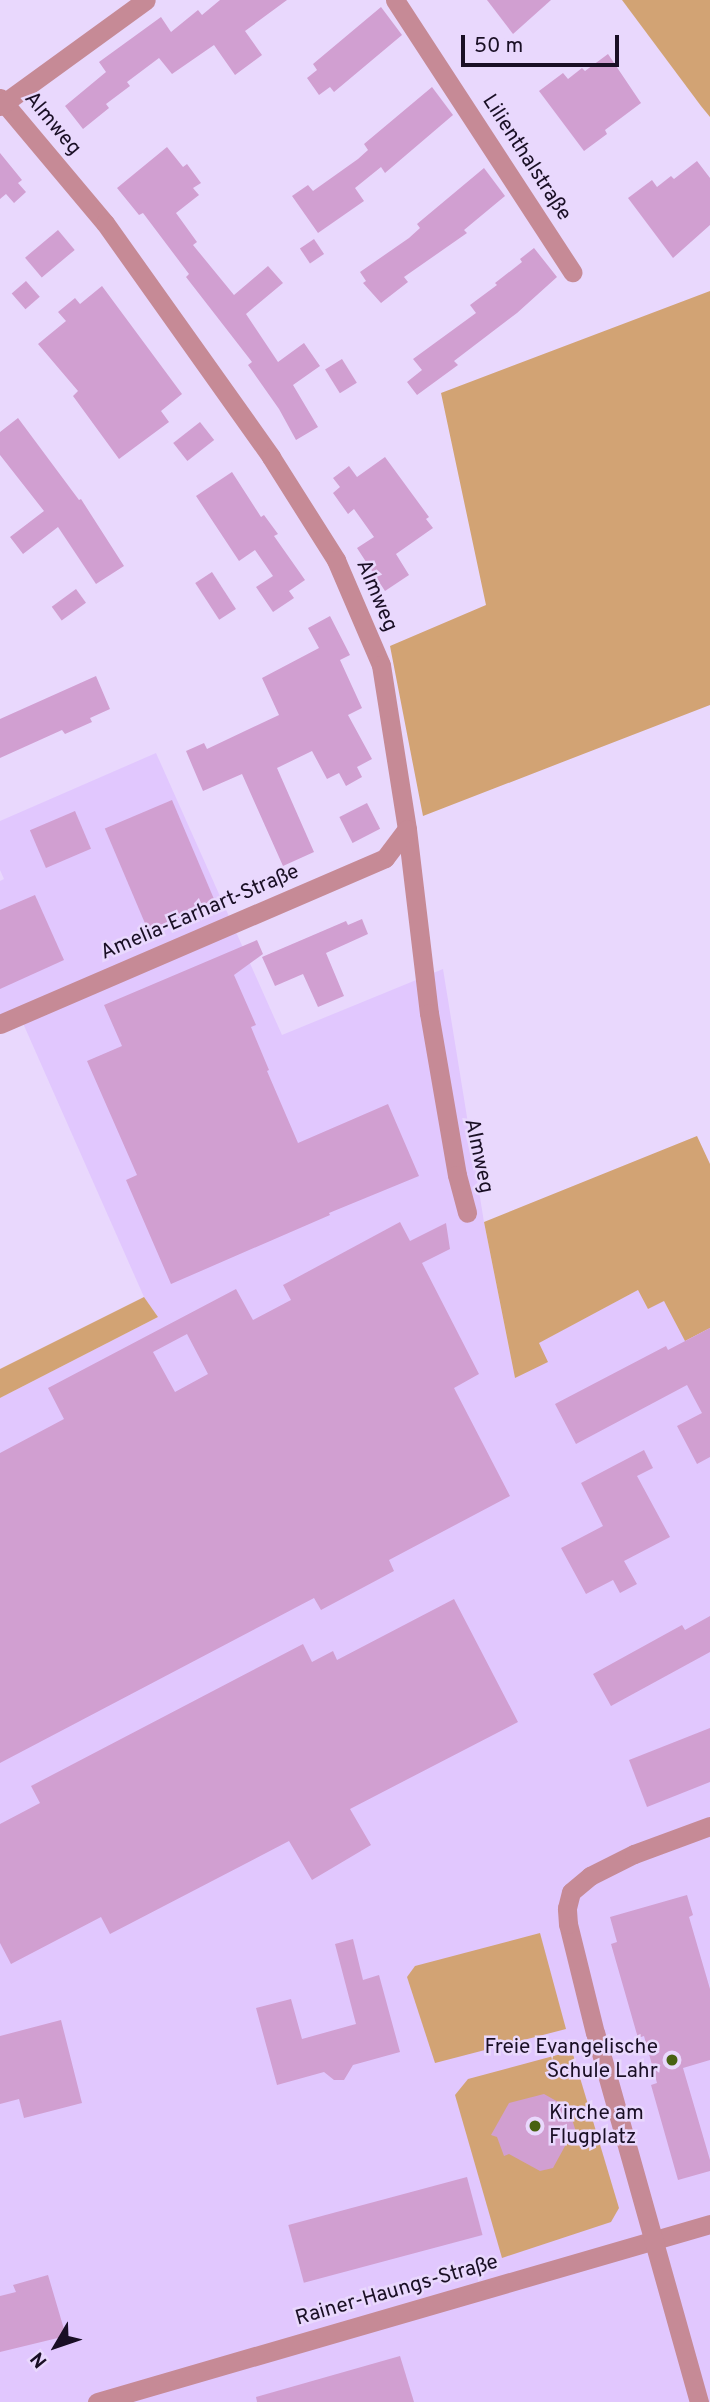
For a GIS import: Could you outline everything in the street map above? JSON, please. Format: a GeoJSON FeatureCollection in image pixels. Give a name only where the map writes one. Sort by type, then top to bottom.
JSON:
{"type":"FeatureCollection","features":[{"type":"Feature","properties":{"kind":"street"},"geometry":{"type":"LineString","coordinates":[[1,102],[146,0]]}},
{"type":"Feature","properties":{"kind":"street","name":"Lilienthalstraße"},"geometry":{"type":"LineString","coordinates":[[395,0],[572,272]]}},
{"type":"Feature","properties":{"kind":"street","name":"Almweg"},"geometry":{"type":"LineString","coordinates":[[1,102],[105,223],[271,457],[336,560],[381,665],[407,830],[429,1013],[457,1175],[467,1213]]}},
{"type":"Feature","properties":{"kind":"street","name":"Amelia-Earhart-Straße"},"geometry":{"type":"LineString","coordinates":[[0,1024],[384,858],[401,841],[407,830]]}},
{"type":"Feature","properties":{"kind":"street"},"geometry":{"type":"LineString","coordinates":[[699,2402],[595,2033],[568,1924],[568,1908],[571,1892],[590,1876],[634,1854],[710,1826]]}},
{"type":"Feature","properties":{"kind":"street","name":"Rainer-Haungs-Straße"},"geometry":{"type":"LineString","coordinates":[[97,2402],[710,2224]]}},
{"type":"Feature","properties":{"kind":"shaded area"},"geometry":{"type":"Polygon","coordinates":[[[622,0],[710,0],[710,117],[701,106],[622,0]]]}},
{"type":"Feature","properties":{"kind":"shaded area"},"geometry":{"type":"Polygon","coordinates":[[[710,291],[710,705],[423,816],[390,646],[486,605],[441,393],[710,291]]]}},
{"type":"Feature","properties":{"kind":"shaded area"},"geometry":{"type":"Polygon","coordinates":[[[156,753],[282,1035],[443,969],[484,1222],[515,1378],[538,1343],[638,1290],[664,1300],[685,1340],[710,1328],[710,2402],[0,2402],[0,1398],[158,1317],[144,1297],[22,1021],[0,1030],[0,881],[4,879],[0,870],[0,821],[156,753]]]}},
{"type":"Feature","properties":{"kind":"shaded area"},"geometry":{"type":"Polygon","coordinates":[[[697,1136],[710,1164],[710,1328],[685,1341],[664,1301],[648,1309],[638,1290],[539,1343],[548,1362],[515,1378],[484,1222],[697,1136]]]}},
{"type":"Feature","properties":{"kind":"shaded area"},"geometry":{"type":"Polygon","coordinates":[[[144,1297],[158,1317],[0,1398],[0,1369],[144,1297]]]}},
{"type":"Feature","properties":{"kind":"shaded area"},"geometry":{"type":"Polygon","coordinates":[[[540,1933],[566,2029],[435,2063],[407,1977],[415,1966],[540,1933]]]}},
{"type":"Feature","properties":{"kind":"shaded area"},"geometry":{"type":"Polygon","coordinates":[[[572,2051],[619,2208],[611,2222],[502,2258],[455,2095],[468,2079],[572,2051]]]}},
{"type":"Feature","properties":{"kind":"building"},"geometry":{"type":"Polygon","coordinates":[[[220,0],[287,0],[245,31],[262,55],[235,75],[214,45],[172,74],[159,58],[127,82],[130,86],[106,104],[109,108],[83,129],[65,106],[106,72],[99,62],[161,17],[171,32],[198,10],[202,15],[220,0]]]}},
{"type":"Feature","properties":{"kind":"building"},"geometry":{"type":"Polygon","coordinates":[[[487,0],[551,0],[513,34],[487,0]]]}},
{"type":"Feature","properties":{"kind":"building"},"geometry":{"type":"Polygon","coordinates":[[[381,7],[402,35],[334,92],[330,87],[319,95],[307,78],[317,70],[313,64],[381,7]]]}},
{"type":"Feature","properties":{"kind":"building"},"geometry":{"type":"Polygon","coordinates":[[[608,54],[641,103],[605,130],[607,134],[584,151],[539,91],[563,73],[568,79],[582,68],[585,71],[608,54]]]}},
{"type":"Feature","properties":{"kind":"building"},"geometry":{"type":"Polygon","coordinates":[[[432,87],[453,115],[385,173],[381,167],[355,188],[364,201],[318,233],[292,196],[308,185],[313,191],[358,159],[368,150],[364,144],[432,87]]]}},
{"type":"Feature","properties":{"kind":"building"},"geometry":{"type":"Polygon","coordinates":[[[167,147],[183,167],[187,164],[201,183],[193,188],[199,195],[176,213],[197,242],[193,245],[234,295],[268,266],[283,283],[246,314],[278,362],[304,343],[320,366],[293,385],[318,427],[296,440],[279,409],[248,365],[252,362],[186,277],[189,274],[143,213],[139,215],[117,188],[167,147]]]}},
{"type":"Feature","properties":{"kind":"building"},"geometry":{"type":"Polygon","coordinates":[[[0,153],[22,180],[18,183],[26,192],[14,203],[6,194],[0,199],[0,153]]]}},
{"type":"Feature","properties":{"kind":"building"},"geometry":{"type":"Polygon","coordinates":[[[697,161],[710,178],[710,225],[673,258],[628,198],[652,180],[657,187],[671,176],[674,179],[697,161]]]}},
{"type":"Feature","properties":{"kind":"building"},"geometry":{"type":"Polygon","coordinates":[[[484,168],[505,196],[464,230],[467,233],[404,277],[408,282],[381,303],[363,283],[366,281],[360,272],[409,238],[420,228],[417,224],[484,168]]]}},
{"type":"Feature","properties":{"kind":"building"},"geometry":{"type":"Polygon","coordinates":[[[58,230],[75,250],[42,278],[25,258],[58,230]]]}},
{"type":"Feature","properties":{"kind":"building"},"geometry":{"type":"Polygon","coordinates":[[[314,239],[324,254],[310,263],[300,249],[314,239]]]}},
{"type":"Feature","properties":{"kind":"building"},"geometry":{"type":"Polygon","coordinates":[[[534,248],[557,277],[517,313],[454,361],[458,365],[417,395],[407,382],[422,370],[413,359],[476,313],[470,305],[497,285],[495,283],[522,262],[520,259],[534,248]]]}},
{"type":"Feature","properties":{"kind":"building"},"geometry":{"type":"Polygon","coordinates":[[[26,281],[40,297],[25,309],[12,293],[26,281]]]}},
{"type":"Feature","properties":{"kind":"building"},"geometry":{"type":"Polygon","coordinates":[[[102,286],[182,394],[161,411],[169,422],[119,459],[73,396],[78,391],[38,344],[66,321],[58,312],[75,298],[80,304],[102,286]]]}},
{"type":"Feature","properties":{"kind":"building"},"geometry":{"type":"Polygon","coordinates":[[[342,359],[357,383],[340,393],[325,370],[342,359]]]}},
{"type":"Feature","properties":{"kind":"building"},"geometry":{"type":"Polygon","coordinates":[[[18,418],[79,500],[81,499],[124,566],[96,584],[58,527],[23,554],[10,537],[44,511],[0,455],[0,432],[18,418]]]}},
{"type":"Feature","properties":{"kind":"building"},"geometry":{"type":"Polygon","coordinates":[[[200,422],[214,440],[187,461],[173,443],[200,422]]]}},
{"type":"Feature","properties":{"kind":"building"},"geometry":{"type":"Polygon","coordinates":[[[385,457],[429,517],[426,519],[433,528],[396,554],[409,575],[385,591],[357,548],[374,537],[354,509],[348,514],[333,493],[340,487],[333,478],[349,466],[357,477],[385,457]]]}},
{"type":"Feature","properties":{"kind":"building"},"geometry":{"type":"Polygon","coordinates":[[[232,472],[261,517],[264,515],[278,534],[274,536],[305,580],[289,591],[294,598],[273,612],[256,587],[273,576],[255,550],[239,561],[196,496],[232,472]]]}},
{"type":"Feature","properties":{"kind":"building"},"geometry":{"type":"Polygon","coordinates":[[[212,572],[236,609],[219,620],[195,583],[212,572]]]}},
{"type":"Feature","properties":{"kind":"building"},"geometry":{"type":"Polygon","coordinates":[[[76,589],[86,603],[62,620],[52,607],[76,589]]]}},
{"type":"Feature","properties":{"kind":"building"},"geometry":{"type":"Polygon","coordinates":[[[330,616],[350,655],[340,660],[362,708],[348,715],[372,759],[357,767],[362,777],[346,786],[339,773],[327,779],[312,751],[277,768],[314,852],[283,866],[242,774],[203,791],[186,751],[204,743],[207,749],[279,715],[262,678],[319,648],[308,628],[330,616]]]}},
{"type":"Feature","properties":{"kind":"building"},"geometry":{"type":"Polygon","coordinates":[[[96,676],[110,709],[90,718],[92,722],[65,734],[62,730],[0,758],[0,719],[96,676]]]}},
{"type":"Feature","properties":{"kind":"building"},"geometry":{"type":"Polygon","coordinates":[[[172,800],[215,902],[148,931],[105,829],[172,800]]]}},
{"type":"Feature","properties":{"kind":"building"},"geometry":{"type":"Polygon","coordinates":[[[367,803],[380,829],[353,843],[339,817],[367,803]]]}},
{"type":"Feature","properties":{"kind":"building"},"geometry":{"type":"Polygon","coordinates":[[[75,811],[91,849],[46,868],[30,830],[75,811]]]}},
{"type":"Feature","properties":{"kind":"building"},"geometry":{"type":"Polygon","coordinates":[[[35,895],[64,960],[0,989],[0,910],[35,895]]]}},
{"type":"Feature","properties":{"kind":"building"},"geometry":{"type":"Polygon","coordinates":[[[362,919],[368,934],[326,953],[344,996],[318,1007],[303,974],[275,986],[262,957],[346,921],[348,925],[362,919]]]}},
{"type":"Feature","properties":{"kind":"building"},"geometry":{"type":"Polygon","coordinates":[[[257,940],[263,954],[234,975],[256,1025],[251,1027],[269,1070],[267,1071],[298,1143],[388,1104],[419,1176],[171,1284],[126,1180],[137,1175],[87,1061],[122,1046],[104,1005],[257,940]]]}},
{"type":"Feature","properties":{"kind":"building"},"geometry":{"type":"Polygon","coordinates":[[[400,1222],[410,1241],[446,1223],[450,1249],[422,1263],[479,1374],[454,1388],[510,1496],[389,1560],[394,1571],[321,1610],[314,1598],[0,1763],[0,1453],[64,1419],[48,1388],[236,1289],[253,1320],[291,1300],[283,1285],[400,1222]],[[187,1334],[153,1352],[175,1392],[208,1374],[187,1334]]]}},
{"type":"Feature","properties":{"kind":"building"},"geometry":{"type":"Polygon","coordinates":[[[710,1328],[710,1457],[697,1464],[677,1426],[702,1413],[687,1385],[576,1444],[555,1404],[666,1346],[668,1350],[710,1328]]]}},
{"type":"Feature","properties":{"kind":"building"},"geometry":{"type":"Polygon","coordinates":[[[644,1450],[653,1468],[637,1476],[670,1537],[624,1561],[637,1584],[620,1593],[613,1580],[586,1594],[561,1548],[603,1526],[581,1483],[644,1450]]]}},
{"type":"Feature","properties":{"kind":"building"},"geometry":{"type":"Polygon","coordinates":[[[454,1599],[518,1722],[350,1809],[371,1845],[312,1880],[289,1841],[110,1934],[101,1917],[11,1964],[0,1943],[0,1824],[40,1803],[31,1786],[303,1644],[312,1662],[333,1651],[337,1660],[454,1599]]]}},
{"type":"Feature","properties":{"kind":"building"},"geometry":{"type":"Polygon","coordinates":[[[710,1616],[710,1652],[611,1706],[593,1674],[682,1625],[685,1630],[710,1616]]]}},
{"type":"Feature","properties":{"kind":"building"},"geometry":{"type":"Polygon","coordinates":[[[710,1728],[710,1782],[647,1807],[629,1760],[710,1728]]]}},
{"type":"Feature","properties":{"kind":"building","name":"Freie Evangelische Schule Lahr"},"geometry":{"type":"Polygon","coordinates":[[[687,1895],[693,1915],[689,1917],[710,1989],[710,2060],[683,2068],[710,2160],[710,2171],[678,2180],[651,2085],[657,2083],[644,2036],[638,2038],[611,1944],[617,1942],[610,1917],[687,1895]]]}},
{"type":"Feature","properties":{"kind":"building"},"geometry":{"type":"Polygon","coordinates":[[[353,1939],[363,1980],[379,1975],[400,2052],[353,2065],[344,2080],[334,2080],[324,2072],[277,2085],[256,2008],[291,1999],[302,2039],[356,2024],[335,1944],[353,1939]]]}},
{"type":"Feature","properties":{"kind":"building"},"geometry":{"type":"Polygon","coordinates":[[[61,2020],[82,2103],[24,2118],[19,2099],[0,2104],[0,2036],[61,2020]]]}},
{"type":"Feature","properties":{"kind":"building","name":"Kirche am Flugplatz"},"geometry":{"type":"Polygon","coordinates":[[[544,2094],[576,2112],[571,2116],[577,2135],[570,2137],[553,2168],[540,2171],[509,2154],[504,2156],[497,2137],[491,2135],[509,2103],[544,2094]]]}},
{"type":"Feature","properties":{"kind":"building"},"geometry":{"type":"Polygon","coordinates":[[[467,2177],[483,2235],[304,2283],[288,2225],[467,2177]]]}},
{"type":"Feature","properties":{"kind":"building"},"geometry":{"type":"Polygon","coordinates":[[[48,2275],[66,2336],[0,2352],[0,2296],[16,2292],[13,2285],[48,2275]]]}},
{"type":"Feature","properties":{"kind":"building"},"geometry":{"type":"Polygon","coordinates":[[[400,2356],[414,2402],[257,2402],[256,2397],[400,2356]]]}},
{"type":"Feature","properties":{"kind":"place","name":"Freie Evangelische Schule Lahr"},"geometry":{"type":"Point","coordinates":[672,2060]}},
{"type":"Feature","properties":{"kind":"place","name":"Kirche am Flugplatz"},"geometry":{"type":"Point","coordinates":[535,2126]}}]}
